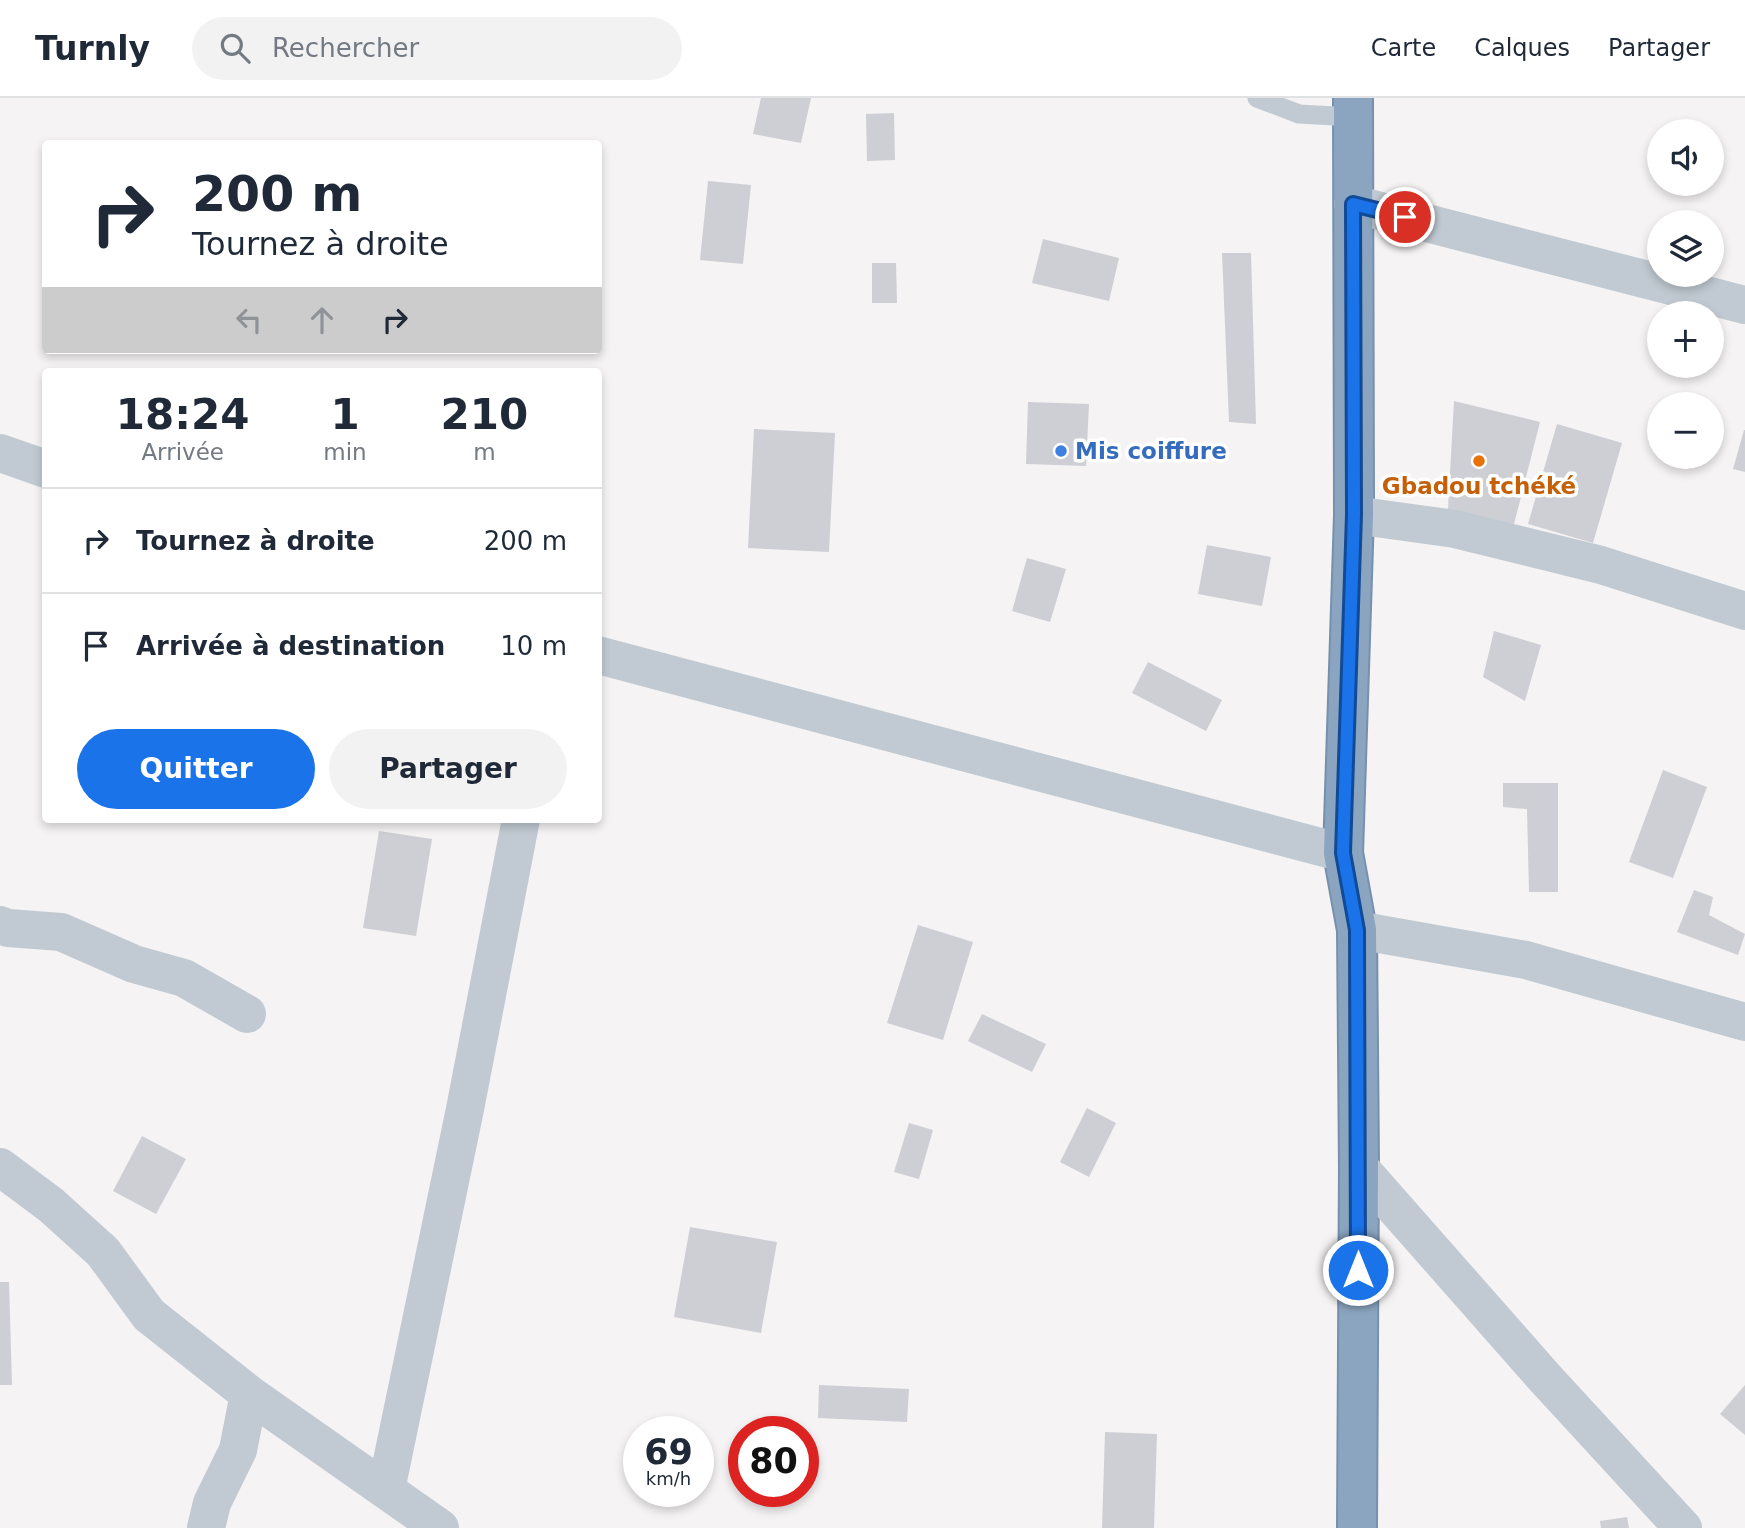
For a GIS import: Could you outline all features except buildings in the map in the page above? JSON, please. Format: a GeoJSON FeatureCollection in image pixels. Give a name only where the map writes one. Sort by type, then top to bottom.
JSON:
{"type":"FeatureCollection","features":[{"type":"Feature","properties":{"kind":"highway"},"geometry":{"type":"LineString","coordinates":[[1353,108],[1354,514],[1343,853],[1357,930],[1357,1528]]}},
{"type":"Feature","properties":{"kind":"street"},"geometry":{"type":"LineString","coordinates":[[1353,204],[1745,305]]}},
{"type":"Feature","properties":{"kind":"street"},"geometry":{"type":"LineString","coordinates":[[0,453],[42,468]]}},
{"type":"Feature","properties":{"kind":"street"},"geometry":{"type":"LineString","coordinates":[[1354,514],[1455,529],[1601,565],[1745,611]]}},
{"type":"Feature","properties":{"kind":"street"},"geometry":{"type":"LineString","coordinates":[[602,656],[1343,853]]}},
{"type":"Feature","properties":{"kind":"street"},"geometry":{"type":"LineString","coordinates":[[386,1490],[465,1109],[520,823]]}},
{"type":"Feature","properties":{"kind":"street"},"geometry":{"type":"LineString","coordinates":[[0,925],[61,932],[134,964],[184,978],[247,1013]]}},
{"type":"Feature","properties":{"kind":"street"},"geometry":{"type":"LineString","coordinates":[[1357,930],[1526,960],[1745,1022]]}},
{"type":"Feature","properties":{"kind":"street"},"geometry":{"type":"LineString","coordinates":[[0,1167],[51,1205],[103,1252],[149,1315],[249,1394],[440,1528]]}},
{"type":"Feature","properties":{"kind":"street"},"geometry":{"type":"LineString","coordinates":[[1359,1167],[1544,1377],[1684,1528]]}},
{"type":"Feature","properties":{"kind":"street"},"geometry":{"type":"LineString","coordinates":[[206,1528],[212,1503],[238,1450],[249,1394]]}},
{"type":"Feature","properties":{"kind":"lane"},"geometry":{"type":"LineString","coordinates":[[1257,98],[1299,114],[1353,108]]}},
{"type":"Feature","properties":{"kind":"place","name":"Mis coiffure"},"geometry":{"type":"Point","coordinates":[1061,451]}},
{"type":"Feature","properties":{"kind":"place","name":"Gbadou tchéké"},"geometry":{"type":"Point","coordinates":[1479,461]}},
{"type":"Feature","properties":{"kind":"route"},"geometry":{"type":"LineString","coordinates":[[1358,1270],[1357,930],[1343,853],[1354,514],[1353,204],[1405,217]]}}]}
